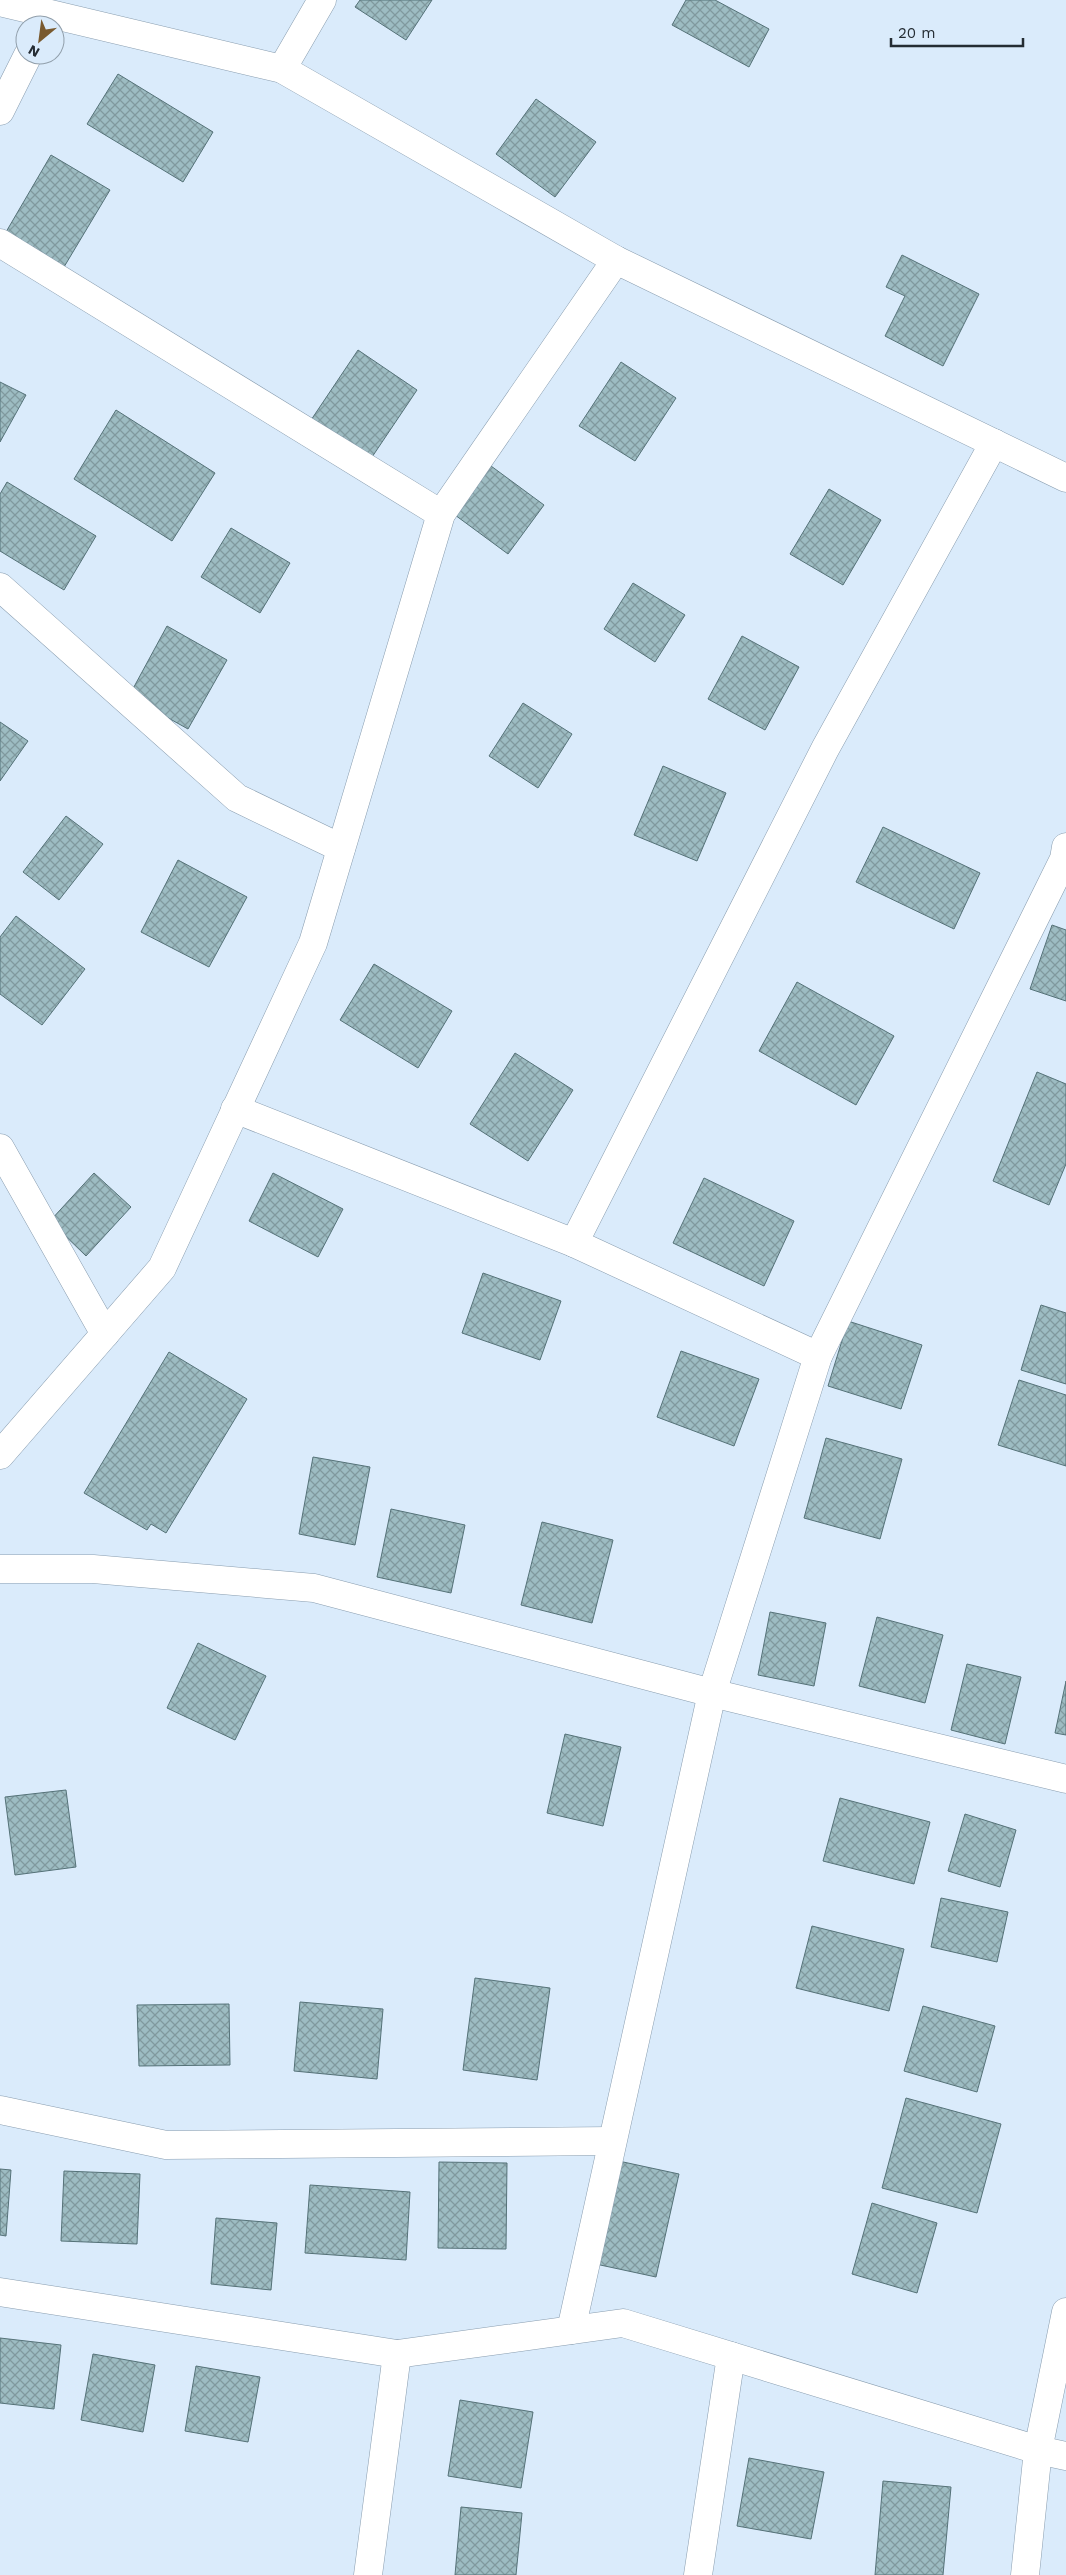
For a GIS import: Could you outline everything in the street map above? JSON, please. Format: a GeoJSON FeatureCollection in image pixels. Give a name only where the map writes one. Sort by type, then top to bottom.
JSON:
{"type":"FeatureCollection","features":[{"type":"Feature","properties":{"kind":"street"},"geometry":{"type":"LineString","coordinates":[[282,69],[322,0]]}},
{"type":"Feature","properties":{"kind":"street"},"geometry":{"type":"LineString","coordinates":[[0,2],[35,15]]}},
{"type":"Feature","properties":{"kind":"street"},"geometry":{"type":"LineString","coordinates":[[65,23],[282,69],[616,260],[1066,478]]}},
{"type":"Feature","properties":{"kind":"street"},"geometry":{"type":"LineString","coordinates":[[0,111],[23,65]]}},
{"type":"Feature","properties":{"kind":"street"},"geometry":{"type":"LineString","coordinates":[[0,243],[442,514]]}},
{"type":"Feature","properties":{"kind":"street"},"geometry":{"type":"LineString","coordinates":[[0,1455],[162,1268],[312,943],[442,514],[616,260]]}},
{"type":"Feature","properties":{"kind":"street"},"geometry":{"type":"LineString","coordinates":[[574,1243],[825,750],[994,443]]}},
{"type":"Feature","properties":{"kind":"street"},"geometry":{"type":"LineString","coordinates":[[0,586],[238,798],[342,848]]}},
{"type":"Feature","properties":{"kind":"street"},"geometry":{"type":"LineString","coordinates":[[571,2330],[712,1694],[818,1356],[1065,855]]}},
{"type":"Feature","properties":{"kind":"street"},"geometry":{"type":"LineString","coordinates":[[235,1109],[574,1243],[818,1356]]}},
{"type":"Feature","properties":{"kind":"street"},"geometry":{"type":"LineString","coordinates":[[0,1148],[105,1334]]}},
{"type":"Feature","properties":{"kind":"street"},"geometry":{"type":"LineString","coordinates":[[0,1569],[93,1569],[314,1588],[712,1694],[1066,1779]]}},
{"type":"Feature","properties":{"kind":"street"},"geometry":{"type":"LineString","coordinates":[[0,2110],[166,2146],[612,2141]]}},
{"type":"Feature","properties":{"kind":"street"},"geometry":{"type":"LineString","coordinates":[[0,2292],[397,2354],[623,2323],[1038,2450],[1066,2456]]}},
{"type":"Feature","properties":{"kind":"street"},"geometry":{"type":"LineString","coordinates":[[1025,2575],[1038,2450],[1066,2312]]}},
{"type":"Feature","properties":{"kind":"street"},"geometry":{"type":"LineString","coordinates":[[368,2575],[397,2354]]}},
{"type":"Feature","properties":{"kind":"street"},"geometry":{"type":"LineString","coordinates":[[698,2575],[731,2356]]}},
{"type":"Feature","properties":{"kind":"building"},"geometry":{"type":"Polygon","coordinates":[[[360,0],[432,0],[406,40],[355,7],[360,0]]]}},
{"type":"Feature","properties":{"kind":"building"},"geometry":{"type":"Polygon","coordinates":[[[686,0],[715,0],[769,29],[749,67],[672,25],[686,0]]]}},
{"type":"Feature","properties":{"kind":"building"},"geometry":{"type":"Polygon","coordinates":[[[118,74],[213,132],[183,182],[87,124],[118,74]]]}},
{"type":"Feature","properties":{"kind":"building"},"geometry":{"type":"Polygon","coordinates":[[[536,99],[596,142],[555,197],[496,154],[536,99]]]}},
{"type":"Feature","properties":{"kind":"building"},"geometry":{"type":"Polygon","coordinates":[[[51,155],[110,190],[64,267],[6,232],[51,155]]]}},
{"type":"Feature","properties":{"kind":"building"},"geometry":{"type":"Polygon","coordinates":[[[902,255],[979,294],[943,366],[885,336],[905,296],[886,287],[902,255]]]}},
{"type":"Feature","properties":{"kind":"building"},"geometry":{"type":"Polygon","coordinates":[[[358,350],[417,390],[366,466],[307,426],[358,350]]]}},
{"type":"Feature","properties":{"kind":"building"},"geometry":{"type":"Polygon","coordinates":[[[621,362],[676,398],[635,461],[579,426],[621,362]]]}},
{"type":"Feature","properties":{"kind":"building"},"geometry":{"type":"Polygon","coordinates":[[[0,382],[26,395],[0,442],[0,382]]]}},
{"type":"Feature","properties":{"kind":"building"},"geometry":{"type":"Polygon","coordinates":[[[116,410],[215,473],[172,541],[74,479],[116,410]]]}},
{"type":"Feature","properties":{"kind":"building"},"geometry":{"type":"Polygon","coordinates":[[[491,466],[544,505],[508,554],[455,515],[491,466]]]}},
{"type":"Feature","properties":{"kind":"building"},"geometry":{"type":"Polygon","coordinates":[[[7,482],[96,536],[64,590],[0,551],[0,494],[7,482]]]}},
{"type":"Feature","properties":{"kind":"building"},"geometry":{"type":"Polygon","coordinates":[[[829,489],[881,520],[843,585],[790,554],[829,489]]]}},
{"type":"Feature","properties":{"kind":"building"},"geometry":{"type":"Polygon","coordinates":[[[231,528],[290,563],[260,613],[201,577],[231,528]]]}},
{"type":"Feature","properties":{"kind":"building"},"geometry":{"type":"Polygon","coordinates":[[[633,583],[685,615],[655,662],[604,629],[633,583]]]}},
{"type":"Feature","properties":{"kind":"building"},"geometry":{"type":"Polygon","coordinates":[[[167,626],[227,660],[188,729],[129,696],[167,626]]]}},
{"type":"Feature","properties":{"kind":"building"},"geometry":{"type":"Polygon","coordinates":[[[742,636],[799,667],[765,730],[708,699],[742,636]]]}},
{"type":"Feature","properties":{"kind":"building"},"geometry":{"type":"Polygon","coordinates":[[[523,703],[572,734],[538,788],[489,756],[523,703]]]}},
{"type":"Feature","properties":{"kind":"building"},"geometry":{"type":"Polygon","coordinates":[[[0,722],[28,741],[0,781],[0,722]]]}},
{"type":"Feature","properties":{"kind":"building"},"geometry":{"type":"Polygon","coordinates":[[[663,766],[726,793],[697,861],[634,835],[663,766]]]}},
{"type":"Feature","properties":{"kind":"building"},"geometry":{"type":"Polygon","coordinates":[[[66,816],[103,844],[59,900],[23,872],[66,816]]]}},
{"type":"Feature","properties":{"kind":"building"},"geometry":{"type":"Polygon","coordinates":[[[883,827],[980,873],[954,929],[856,882],[883,827]]]}},
{"type":"Feature","properties":{"kind":"building"},"geometry":{"type":"Polygon","coordinates":[[[178,860],[247,897],[209,967],[141,932],[178,860]]]}},
{"type":"Feature","properties":{"kind":"building"},"geometry":{"type":"Polygon","coordinates":[[[16,916],[85,969],[42,1025],[0,994],[0,937],[16,916]]]}},
{"type":"Feature","properties":{"kind":"building"},"geometry":{"type":"Polygon","coordinates":[[[1052,925],[1066,930],[1066,1001],[1030,989],[1052,925]]]}},
{"type":"Feature","properties":{"kind":"building"},"geometry":{"type":"Polygon","coordinates":[[[374,964],[452,1011],[418,1068],[340,1020],[374,964]]]}},
{"type":"Feature","properties":{"kind":"building"},"geometry":{"type":"Polygon","coordinates":[[[797,982],[894,1036],[856,1105],[759,1051],[797,982]]]}},
{"type":"Feature","properties":{"kind":"building"},"geometry":{"type":"Polygon","coordinates":[[[515,1053],[573,1090],[528,1161],[470,1124],[515,1053]]]}},
{"type":"Feature","properties":{"kind":"building"},"geometry":{"type":"Polygon","coordinates":[[[1037,1072],[1066,1084],[1066,1164],[1049,1205],[993,1181],[1037,1072]]]}},
{"type":"Feature","properties":{"kind":"building"},"geometry":{"type":"Polygon","coordinates":[[[94,1173],[131,1207],[86,1256],[50,1221],[94,1173]]]}},
{"type":"Feature","properties":{"kind":"building"},"geometry":{"type":"Polygon","coordinates":[[[273,1173],[343,1209],[318,1257],[249,1221],[273,1173]]]}},
{"type":"Feature","properties":{"kind":"building"},"geometry":{"type":"Polygon","coordinates":[[[704,1178],[794,1221],[764,1286],[673,1243],[704,1178]]]}},
{"type":"Feature","properties":{"kind":"building"},"geometry":{"type":"Polygon","coordinates":[[[483,1273],[561,1301],[540,1360],[462,1333],[483,1273]]]}},
{"type":"Feature","properties":{"kind":"building"},"geometry":{"type":"Polygon","coordinates":[[[1041,1305],[1066,1313],[1066,1384],[1021,1370],[1041,1305]]]}},
{"type":"Feature","properties":{"kind":"building"},"geometry":{"type":"Polygon","coordinates":[[[848,1321],[922,1345],[901,1409],[828,1386],[848,1321]]]}},
{"type":"Feature","properties":{"kind":"building"},"geometry":{"type":"Polygon","coordinates":[[[681,1351],[759,1379],[734,1446],[657,1417],[681,1351]]]}},
{"type":"Feature","properties":{"kind":"building"},"geometry":{"type":"Polygon","coordinates":[[[169,1352],[247,1399],[166,1533],[151,1524],[147,1530],[84,1493],[169,1352]]]}},
{"type":"Feature","properties":{"kind":"building"},"geometry":{"type":"Polygon","coordinates":[[[1019,1380],[1066,1395],[1066,1466],[998,1445],[1019,1380]]]}},
{"type":"Feature","properties":{"kind":"building"},"geometry":{"type":"Polygon","coordinates":[[[826,1438],[902,1459],[880,1539],[804,1518],[826,1438]]]}},
{"type":"Feature","properties":{"kind":"building"},"geometry":{"type":"Polygon","coordinates":[[[313,1457],[370,1467],[355,1545],[299,1534],[313,1457]]]}},
{"type":"Feature","properties":{"kind":"building"},"geometry":{"type":"Polygon","coordinates":[[[391,1509],[465,1525],[451,1593],[377,1577],[391,1509]]]}},
{"type":"Feature","properties":{"kind":"building"},"geometry":{"type":"Polygon","coordinates":[[[542,1522],[613,1540],[592,1623],[521,1605],[542,1522]]]}},
{"type":"Feature","properties":{"kind":"building"},"geometry":{"type":"Polygon","coordinates":[[[770,1612],[826,1623],[814,1686],[758,1675],[770,1612]]]}},
{"type":"Feature","properties":{"kind":"building"},"geometry":{"type":"Polygon","coordinates":[[[877,1617],[943,1635],[925,1703],[859,1686],[877,1617]]]}},
{"type":"Feature","properties":{"kind":"building"},"geometry":{"type":"Polygon","coordinates":[[[198,1643],[266,1676],[235,1740],[167,1708],[198,1643]]]}},
{"type":"Feature","properties":{"kind":"building"},"geometry":{"type":"Polygon","coordinates":[[[967,1664],[1021,1677],[1005,1744],[951,1730],[967,1664]]]}},
{"type":"Feature","properties":{"kind":"building"},"geometry":{"type":"Polygon","coordinates":[[[1066,1681],[1066,1735],[1055,1733],[1066,1681]]]}},
{"type":"Feature","properties":{"kind":"building"},"geometry":{"type":"Polygon","coordinates":[[[565,1734],[621,1747],[603,1826],[547,1813],[565,1734]]]}},
{"type":"Feature","properties":{"kind":"building"},"geometry":{"type":"Polygon","coordinates":[[[66,1790],[76,1867],[15,1875],[5,1797],[66,1790]]]}},
{"type":"Feature","properties":{"kind":"building"},"geometry":{"type":"Polygon","coordinates":[[[840,1798],[930,1822],[914,1884],[823,1861],[840,1798]]]}},
{"type":"Feature","properties":{"kind":"building"},"geometry":{"type":"Polygon","coordinates":[[[965,1814],[1016,1830],[1000,1887],[948,1871],[965,1814]]]}},
{"type":"Feature","properties":{"kind":"building"},"geometry":{"type":"Polygon","coordinates":[[[941,1898],[1008,1912],[997,1962],[931,1947],[941,1898]]]}},
{"type":"Feature","properties":{"kind":"building"},"geometry":{"type":"Polygon","coordinates":[[[812,1926],[904,1949],[889,2011],[796,1988],[812,1926]]]}},
{"type":"Feature","properties":{"kind":"building"},"geometry":{"type":"Polygon","coordinates":[[[475,1978],[550,1988],[537,2080],[463,2070],[475,1978]]]}},
{"type":"Feature","properties":{"kind":"building"},"geometry":{"type":"Polygon","coordinates":[[[300,2002],[383,2009],[377,2079],[294,2071],[300,2002]]]}},
{"type":"Feature","properties":{"kind":"building"},"geometry":{"type":"Polygon","coordinates":[[[229,2004],[230,2065],[139,2066],[137,2005],[229,2004]]]}},
{"type":"Feature","properties":{"kind":"building"},"geometry":{"type":"Polygon","coordinates":[[[923,2006],[995,2026],[977,2092],[904,2071],[923,2006]]]}},
{"type":"Feature","properties":{"kind":"building"},"geometry":{"type":"Polygon","coordinates":[[[906,2098],[1001,2124],[977,2213],[882,2188],[906,2098]]]}},
{"type":"Feature","properties":{"kind":"building"},"geometry":{"type":"Polygon","coordinates":[[[614,2160],[679,2174],[656,2277],[591,2263],[614,2160]]]}},
{"type":"Feature","properties":{"kind":"building"},"geometry":{"type":"Polygon","coordinates":[[[439,2162],[507,2163],[506,2249],[438,2248],[439,2162]]]}},
{"type":"Feature","properties":{"kind":"building"},"geometry":{"type":"Polygon","coordinates":[[[0,2169],[11,2170],[6,2236],[0,2235],[0,2169]]]}},
{"type":"Feature","properties":{"kind":"building"},"geometry":{"type":"Polygon","coordinates":[[[64,2171],[140,2174],[137,2244],[61,2241],[64,2171]]]}},
{"type":"Feature","properties":{"kind":"building"},"geometry":{"type":"Polygon","coordinates":[[[310,2185],[410,2192],[406,2260],[305,2253],[310,2185]]]}},
{"type":"Feature","properties":{"kind":"building"},"geometry":{"type":"Polygon","coordinates":[[[872,2203],[937,2223],[917,2293],[852,2274],[872,2203]]]}},
{"type":"Feature","properties":{"kind":"building"},"geometry":{"type":"Polygon","coordinates":[[[216,2218],[277,2223],[271,2290],[211,2284],[216,2218]]]}},
{"type":"Feature","properties":{"kind":"building"},"geometry":{"type":"Polygon","coordinates":[[[0,2338],[61,2345],[54,2409],[0,2403],[0,2338]]]}},
{"type":"Feature","properties":{"kind":"building"},"geometry":{"type":"Polygon","coordinates":[[[93,2354],[155,2365],[143,2432],[81,2420],[93,2354]]]}},
{"type":"Feature","properties":{"kind":"building"},"geometry":{"type":"Polygon","coordinates":[[[196,2366],[260,2377],[248,2442],[185,2431],[196,2366]]]}},
{"type":"Feature","properties":{"kind":"building"},"geometry":{"type":"Polygon","coordinates":[[[460,2400],[533,2412],[521,2488],[448,2476],[460,2400]]]}},
{"type":"Feature","properties":{"kind":"building"},"geometry":{"type":"Polygon","coordinates":[[[749,2458],[824,2472],[811,2539],[737,2526],[749,2458]]]}},
{"type":"Feature","properties":{"kind":"building"},"geometry":{"type":"Polygon","coordinates":[[[883,2481],[951,2487],[943,2575],[875,2575],[883,2481]]]}},
{"type":"Feature","properties":{"kind":"building"},"geometry":{"type":"Polygon","coordinates":[[[461,2507],[522,2513],[516,2575],[455,2575],[461,2507]]]}}]}
